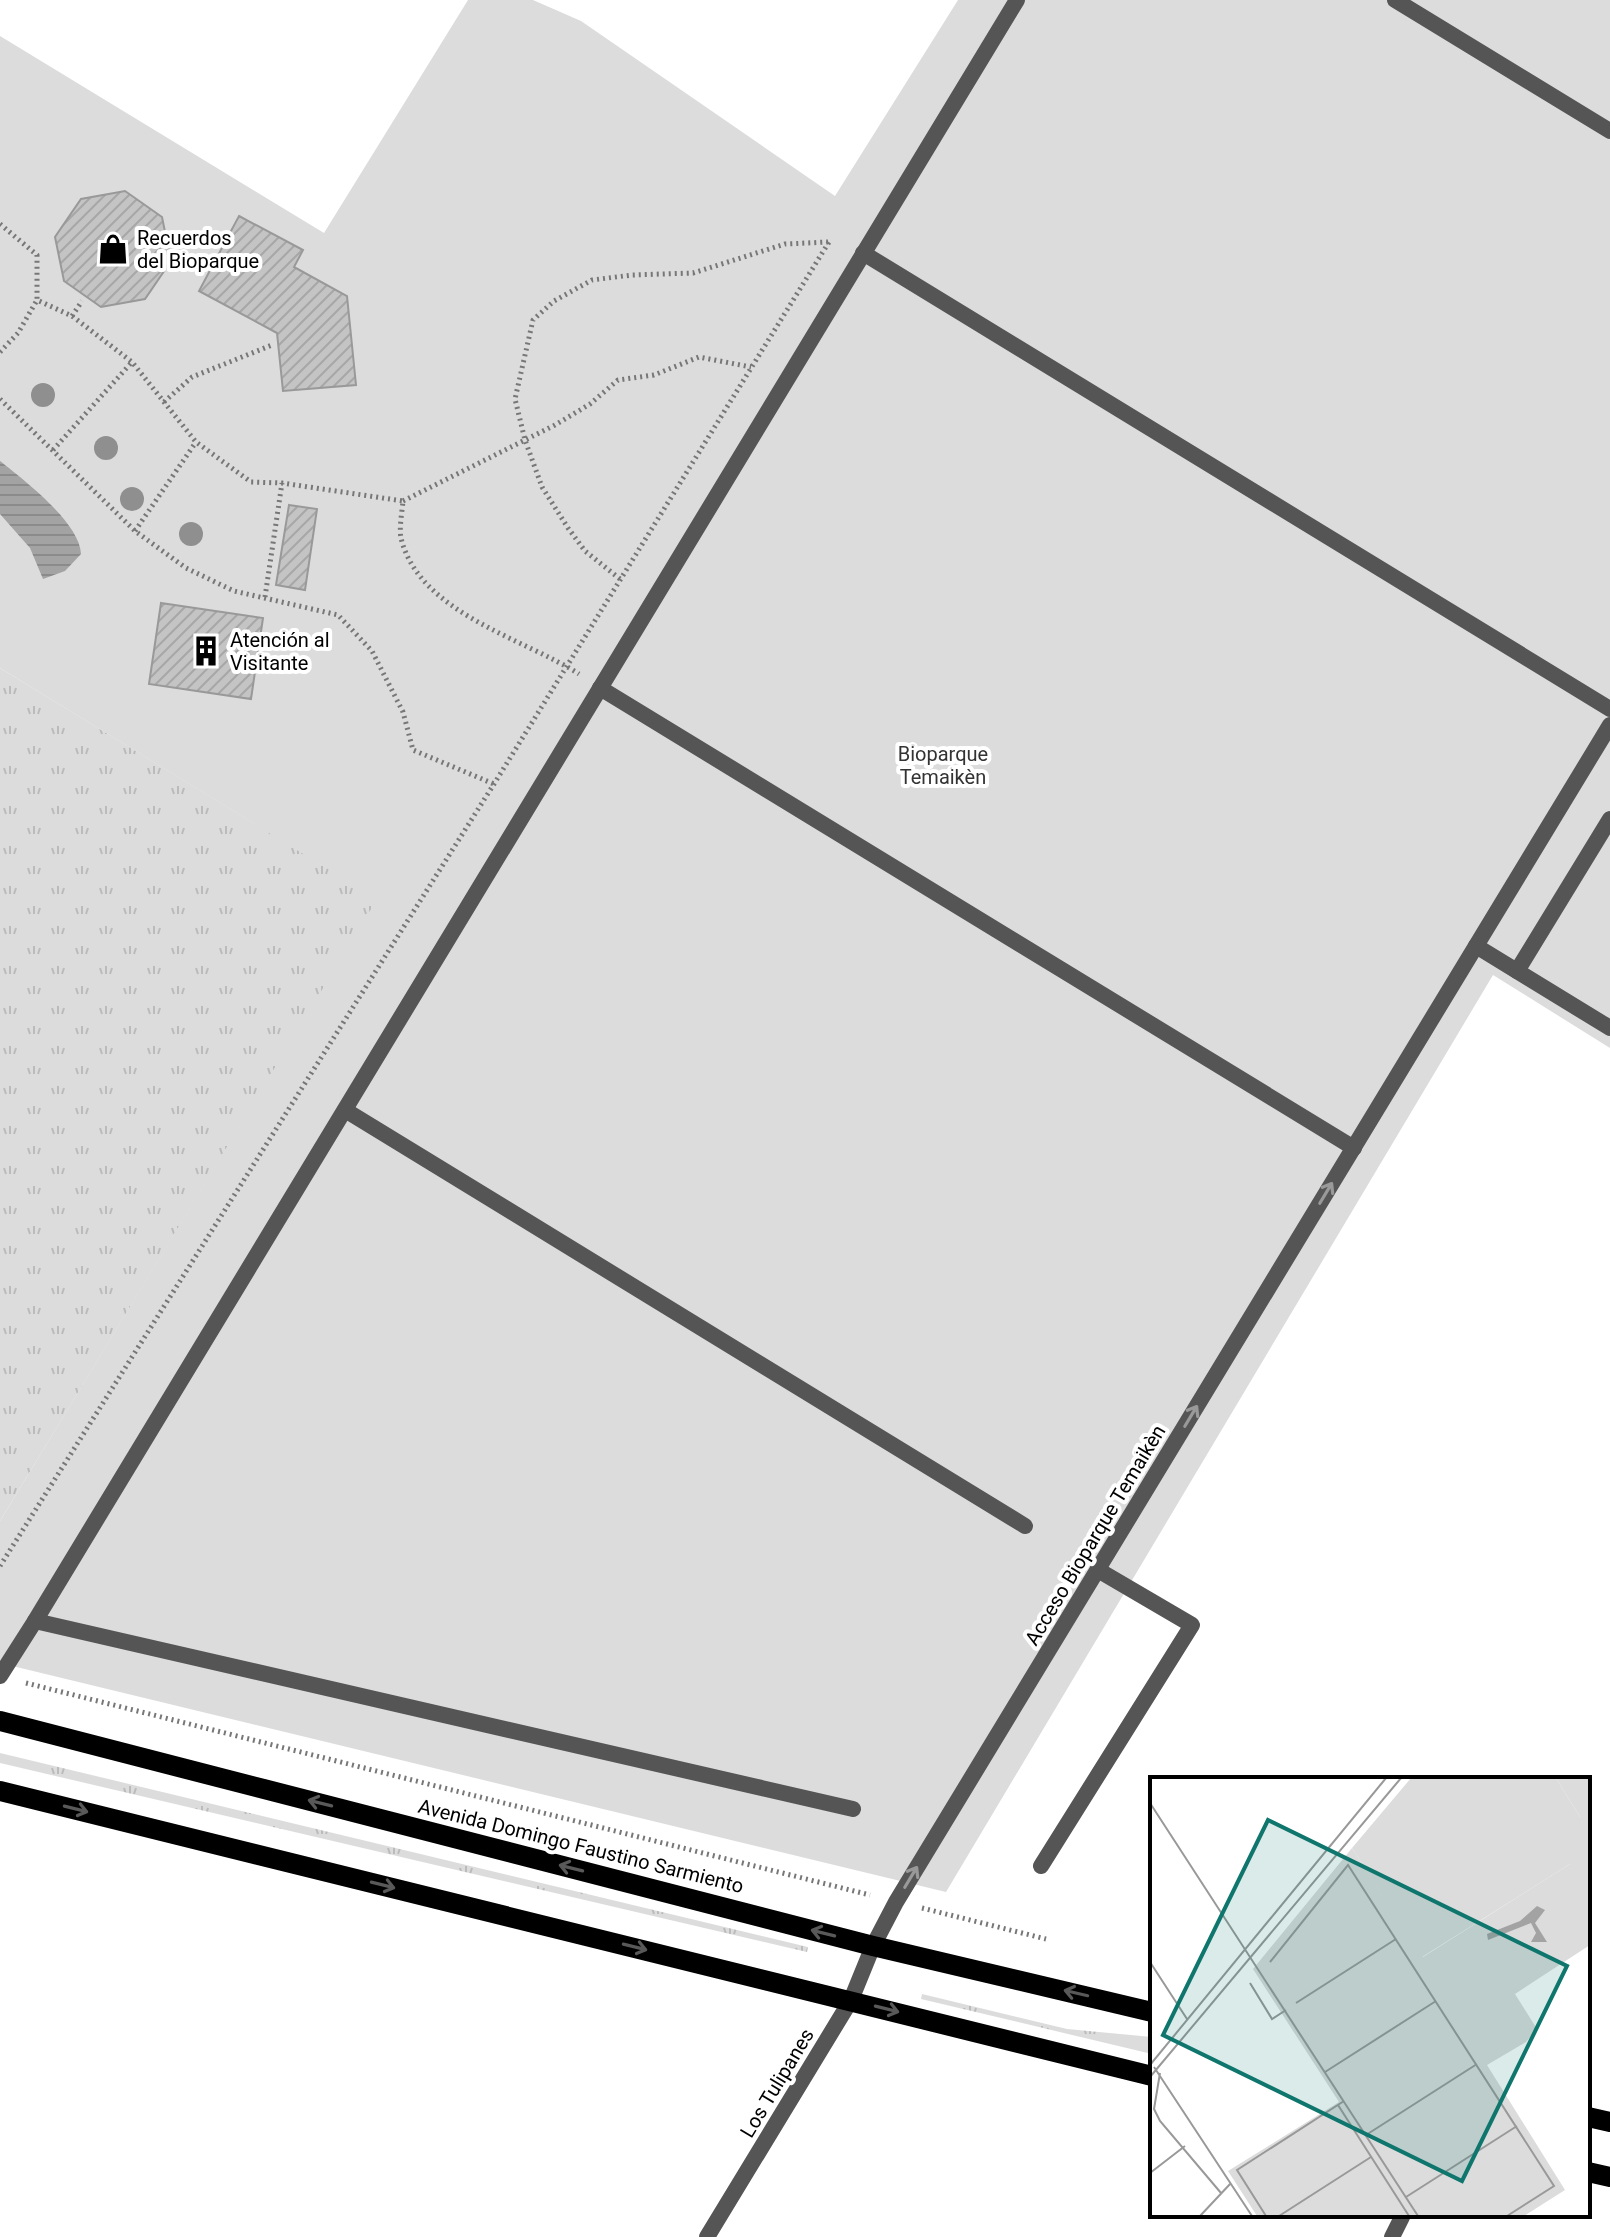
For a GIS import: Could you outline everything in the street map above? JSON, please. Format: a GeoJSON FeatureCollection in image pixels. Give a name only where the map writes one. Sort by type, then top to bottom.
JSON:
{"type":"FeatureCollection","features":[{"type":"Feature","properties":{"kind":"main road","name":"Avenida Domingo Faustino Sarmiento"},"geometry":{"type":"LineString","coordinates":[[0,1721],[873,1946],[1150,2012]]}},
{"type":"Feature","properties":{"kind":"main road"},"geometry":{"type":"LineString","coordinates":[[0,1791],[1150,2075]]}},
{"type":"Feature","properties":{"kind":"main road"},"geometry":{"type":"LineString","coordinates":[[1590,2117],[1610,2122]]}},
{"type":"Feature","properties":{"kind":"main road"},"geometry":{"type":"LineString","coordinates":[[1590,2172],[1610,2177]]}},
{"type":"Feature","properties":{"kind":"street"},"geometry":{"type":"LineString","coordinates":[[0,1676],[1017,0]]}},
{"type":"Feature","properties":{"kind":"street"},"geometry":{"type":"LineString","coordinates":[[1395,0],[1610,131]]}},
{"type":"Feature","properties":{"kind":"street"},"geometry":{"type":"LineString","coordinates":[[863,253],[1610,709]]}},
{"type":"Feature","properties":{"kind":"street"},"geometry":{"type":"LineString","coordinates":[[600,688],[1354,1148]]}},
{"type":"Feature","properties":{"kind":"street","name":"Acceso Bioparque Temaikèn"},"geometry":{"type":"LineString","coordinates":[[873,1946],[896,1902],[1610,725]]}},
{"type":"Feature","properties":{"kind":"street"},"geometry":{"type":"LineString","coordinates":[[1517,971],[1610,819]]}},
{"type":"Feature","properties":{"kind":"street"},"geometry":{"type":"LineString","coordinates":[[1476,946],[1610,1028]]}},
{"type":"Feature","properties":{"kind":"street"},"geometry":{"type":"LineString","coordinates":[[345,1110],[1025,1526]]}},
{"type":"Feature","properties":{"kind":"street"},"geometry":{"type":"LineString","coordinates":[[1041,1866],[1192,1625],[1098,1570]]}},
{"type":"Feature","properties":{"kind":"street"},"geometry":{"type":"LineString","coordinates":[[35,1621],[853,1809]]}},
{"type":"Feature","properties":{"kind":"street","name":"Los Tulipanes"},"geometry":{"type":"LineString","coordinates":[[707,2237],[851,2000],[873,1946]]}},
{"type":"Feature","properties":{"kind":"street"},"geometry":{"type":"LineString","coordinates":[[1392,2237],[1402,2217]]}},
{"type":"Feature","properties":{"kind":"path"},"geometry":{"type":"LineString","coordinates":[[0,224],[37,255],[37,300],[18,333],[0,352]]}},
{"type":"Feature","properties":{"kind":"path"},"geometry":{"type":"LineString","coordinates":[[620,579],[585,551],[568,528],[542,487],[525,440],[515,399],[533,320],[554,301],[592,280],[693,273],[785,244],[829,242],[863,253]]}},
{"type":"Feature","properties":{"kind":"path"},"geometry":{"type":"LineString","coordinates":[[0,1566],[494,784],[829,242]]}},
{"type":"Feature","properties":{"kind":"path"},"geometry":{"type":"LineString","coordinates":[[37,300],[72,316],[132,362],[196,442],[251,482],[282,483],[403,501],[590,404],[618,380],[654,375],[699,357],[751,367]]}},
{"type":"Feature","properties":{"kind":"path"},"geometry":{"type":"LineString","coordinates":[[72,316],[82,301]]}},
{"type":"Feature","properties":{"kind":"path"},"geometry":{"type":"LineString","coordinates":[[164,402],[192,377],[272,345]]}},
{"type":"Feature","properties":{"kind":"path"},"geometry":{"type":"LineString","coordinates":[[53,450],[132,362]]}},
{"type":"Feature","properties":{"kind":"path"},"geometry":{"type":"LineString","coordinates":[[0,399],[135,531],[186,568],[234,591],[338,615],[372,651],[403,712],[413,750],[494,784]]}},
{"type":"Feature","properties":{"kind":"path"},"geometry":{"type":"LineString","coordinates":[[135,531],[196,442]]}},
{"type":"Feature","properties":{"kind":"path"},"geometry":{"type":"LineString","coordinates":[[265,597],[282,483]]}},
{"type":"Feature","properties":{"kind":"path"},"geometry":{"type":"LineString","coordinates":[[403,501],[401,538],[415,567],[434,592],[480,623],[567,666],[600,688]]}},
{"type":"Feature","properties":{"kind":"path"},"geometry":{"type":"LineString","coordinates":[[0,1676],[1046,1939]]}},
{"type":"Feature","properties":{"kind":"green space","name":"Bioparque Temaikèn"},"geometry":{"type":"Polygon","coordinates":[[[468,0],[533,0],[581,21],[835,196],[958,0],[1610,0],[1610,1048],[1493,975],[946,1892],[0,1663],[0,1521],[377,899],[0,668],[0,36],[324,233],[468,0]]]}},
{"type":"Feature","properties":{"kind":"green space"},"geometry":{"type":"Polygon","coordinates":[[[0,668],[378,899],[0,1521],[0,668]]]}},
{"type":"Feature","properties":{"kind":"green space"},"geometry":{"type":"Polygon","coordinates":[[[0,1753],[808,1947],[807,1952],[0,1763],[0,1753]]]}},
{"type":"Feature","properties":{"kind":"green space"},"geometry":{"type":"Polygon","coordinates":[[[922,1994],[1067,2029],[1150,2037],[1150,2054],[921,1999],[922,1994]]]}},
{"type":"Feature","properties":{"kind":"shaded area"},"geometry":{"type":"Polygon","coordinates":[[[0,461],[49,503],[71,529],[81,554],[65,571],[43,579],[30,548],[0,514],[0,461]]]}},
{"type":"Feature","properties":{"kind":"building","name":"Recuerdos del Bioparque"},"geometry":{"type":"Polygon","coordinates":[[[125,191],[162,217],[171,261],[145,299],[101,307],[64,281],[55,237],[81,199],[125,191]]]}},
{"type":"Feature","properties":{"kind":"building"},"geometry":{"type":"Polygon","coordinates":[[[239,216],[303,250],[294,267],[347,296],[356,385],[283,391],[277,333],[199,291],[239,216]]]}},
{"type":"Feature","properties":{"kind":"building"},"geometry":{"type":"Polygon","coordinates":[[[289,505],[317,509],[305,590],[276,585],[289,505]]]}},
{"type":"Feature","properties":{"kind":"building","name":"Atención al Visitante"},"geometry":{"type":"Polygon","coordinates":[[[161,603],[263,618],[251,699],[149,684],[161,603]]]}},
{"type":"Feature","properties":{"kind":"place","name":"Recuerdos del Bioparque"},"geometry":{"type":"Point","coordinates":[113,249]}},
{"type":"Feature","properties":{"kind":"place","name":"Atención al Visitante"},"geometry":{"type":"Point","coordinates":[206,651]}}]}
